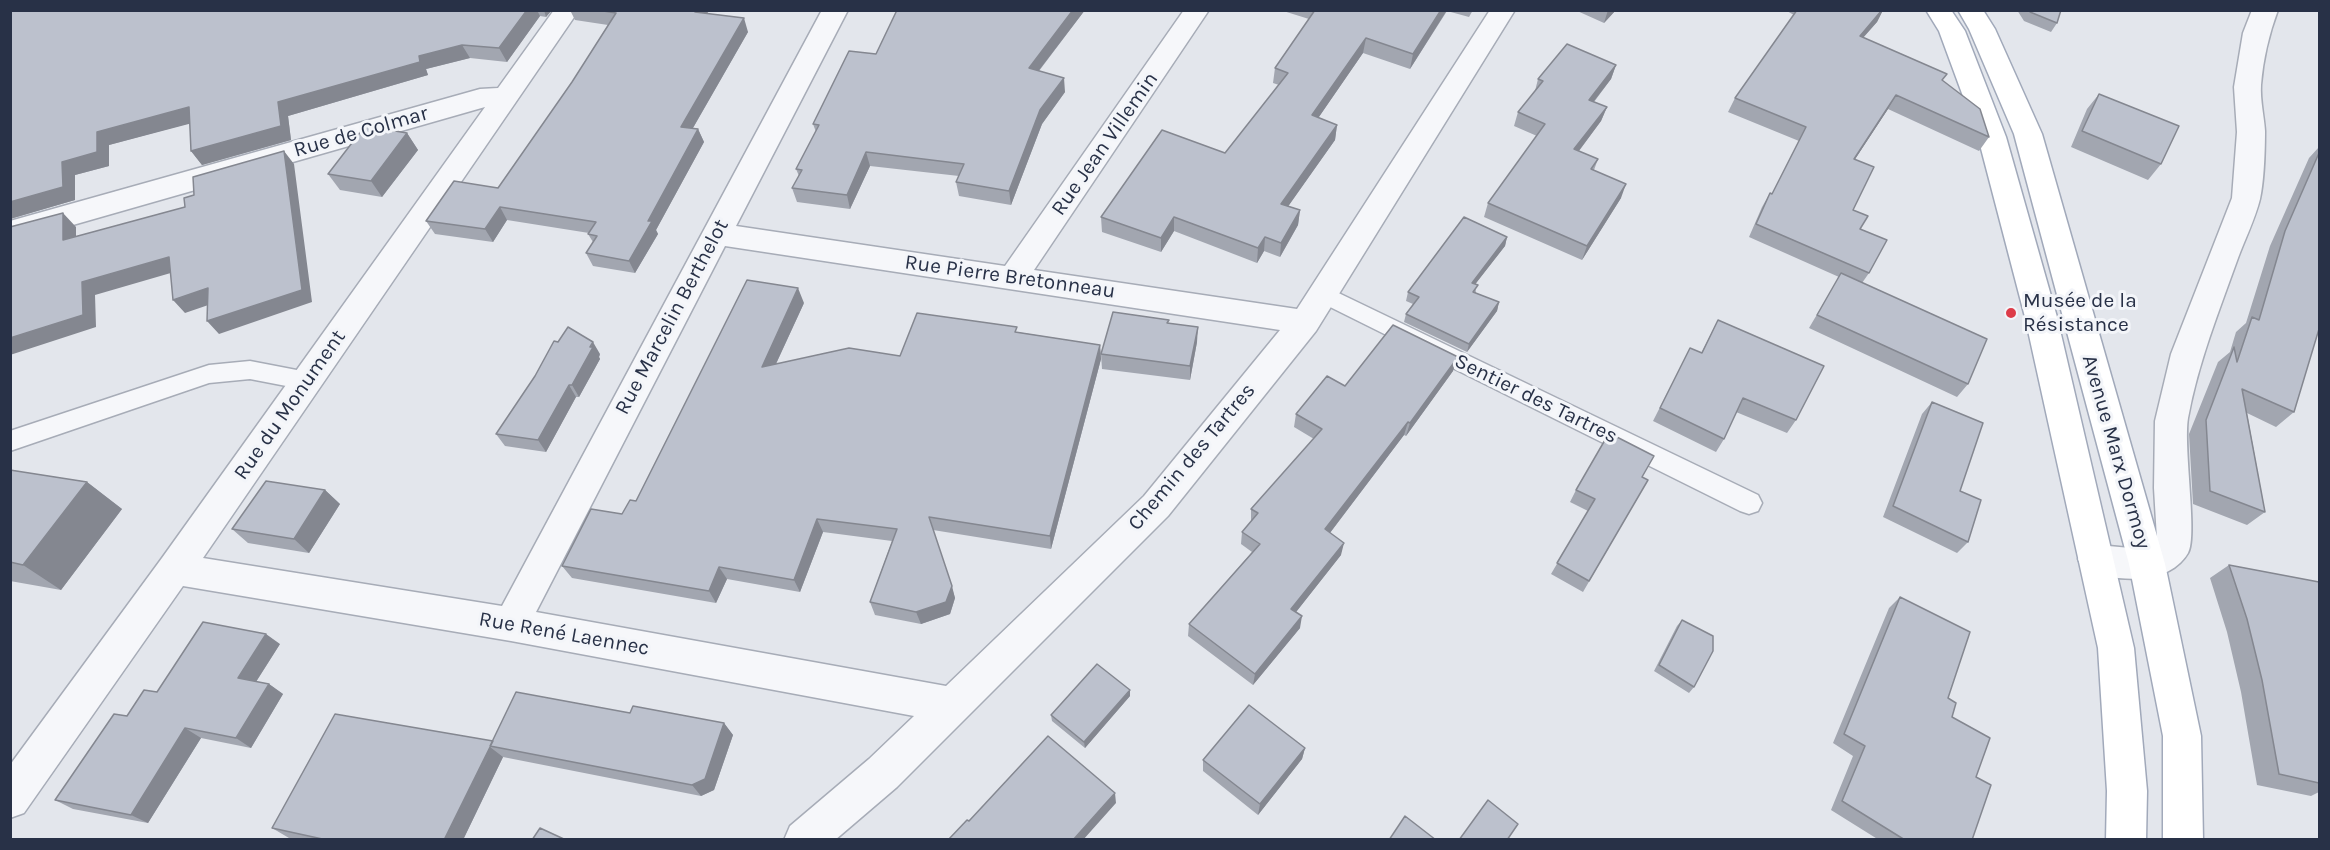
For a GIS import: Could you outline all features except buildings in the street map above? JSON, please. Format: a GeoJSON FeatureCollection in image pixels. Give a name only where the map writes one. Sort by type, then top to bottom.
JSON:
{"type":"FeatureCollection","features":[{"type":"Feature","properties":{"kind":"main road","name":"Avenue Marx Dormoy"},"geometry":{"type":"LineString","coordinates":[[1938,10],[1952,31],[1992,137],[2041,317],[2096,559],[2116,648],[2127,791],[2126,840]]}},
{"type":"Feature","properties":{"kind":"main road","name":"Avenue Marx Dormoy"},"geometry":{"type":"LineString","coordinates":[[1970,10],[1982,29],[2028,134],[2147,564],[2182,736],[2183,840]]}},
{"type":"Feature","properties":{"kind":"street","name":"Rue du Monument"},"geometry":{"type":"LineString","coordinates":[[10,799],[175,569],[567,10]]}},
{"type":"Feature","properties":{"kind":"street","name":"Rue Marcelin Berthelot"},"geometry":{"type":"LineString","coordinates":[[511,624],[731,236],[835,10]]}},
{"type":"Feature","properties":{"kind":"street","name":"Rue Jean Villemin"},"geometry":{"type":"LineString","coordinates":[[1013,277],[1197,10]]}},
{"type":"Feature","properties":{"kind":"street","name":"Chemin des Tartres"},"geometry":{"type":"LineString","coordinates":[[804,840],[883,773],[1156,506],[1305,322],[1503,10]]}},
{"type":"Feature","properties":{"kind":"street"},"geometry":{"type":"LineString","coordinates":[[2096,559],[2147,564],[2169,552],[2175,544],[2171,489],[2171,421],[2187,354],[2246,198],[2251,132],[2247,87],[2256,33],[2265,10]]}},
{"type":"Feature","properties":{"kind":"street","name":"Rue de Colmar"},"geometry":{"type":"LineString","coordinates":[[10,232],[480,98],[505,97]]}},
{"type":"Feature","properties":{"kind":"street","name":"Rue Pierre Bretonneau"},"geometry":{"type":"LineString","coordinates":[[731,236],[1305,322]]}},
{"type":"Feature","properties":{"kind":"street","name":"Rue René Laennec"},"geometry":{"type":"LineString","coordinates":[[175,569],[511,624],[952,705]]}},
{"type":"Feature","properties":{"kind":"lane","name":"Sentier des Tartres"},"geometry":{"type":"LineString","coordinates":[[1324,294],[1749,503]]}},
{"type":"Feature","properties":{"kind":"lane"},"geometry":{"type":"LineString","coordinates":[[10,441],[209,374],[250,370],[307,381]]}},
{"type":"Feature","properties":{"kind":"place","name":"Musée de la Résistance"},"geometry":{"type":"Point","coordinates":[2011,313]}}]}
